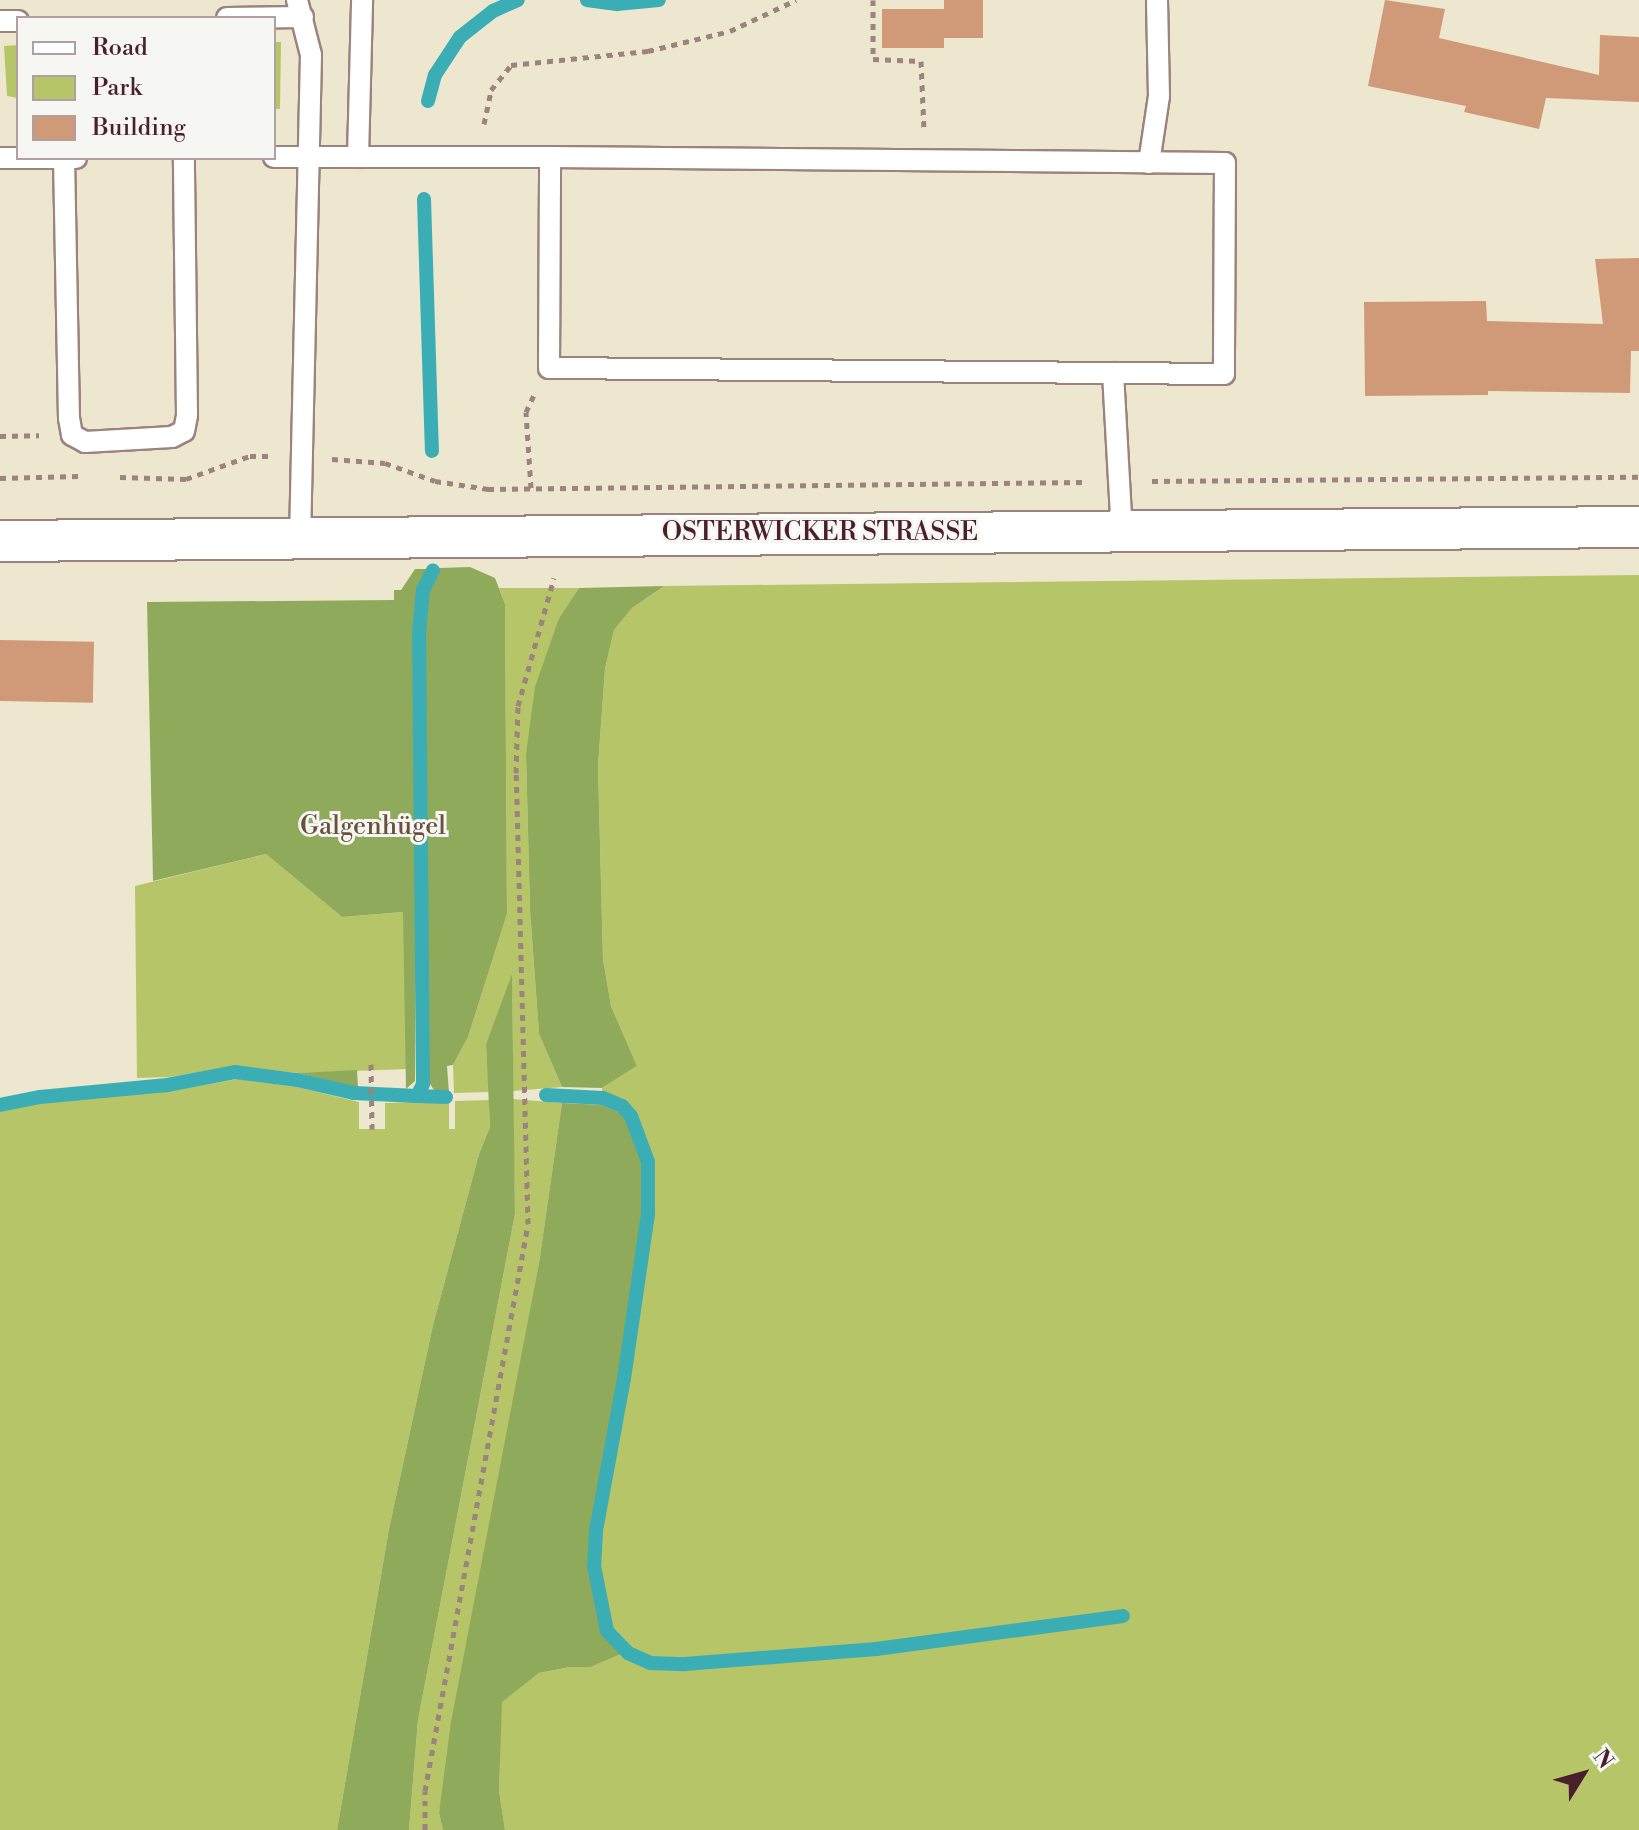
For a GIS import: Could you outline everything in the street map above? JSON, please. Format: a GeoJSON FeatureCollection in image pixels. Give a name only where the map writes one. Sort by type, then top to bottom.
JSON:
{"type":"FeatureCollection","features":[{"type":"Feature","properties":{"kind":"street","name":"OSTERWICKER STRASSE"},"geometry":{"type":"LineString","coordinates":[[0,541],[1639,527]]}},
{"type":"Feature","properties":{"kind":"lane"},"geometry":{"type":"LineString","coordinates":[[358,157],[362,0]]}},
{"type":"Feature","properties":{"kind":"lane"},"geometry":{"type":"LineString","coordinates":[[1149,163],[1159,96],[1157,0]]}},
{"type":"Feature","properties":{"kind":"lane"},"geometry":{"type":"LineString","coordinates":[[242,16],[300,8],[311,55],[300,538]]}},
{"type":"Feature","properties":{"kind":"lane"},"geometry":{"type":"LineString","coordinates":[[276,157],[550,157],[1225,163],[1224,374],[549,368],[550,157]]}},
{"type":"Feature","properties":{"kind":"lane"},"geometry":{"type":"LineString","coordinates":[[64,160],[69,418],[72,435],[85,442],[172,437],[184,431],[187,415],[184,160]]}},
{"type":"Feature","properties":{"kind":"lane"},"geometry":{"type":"LineString","coordinates":[[1113,373],[1122,533]]}},
{"type":"Feature","properties":{"kind":"path"},"geometry":{"type":"LineString","coordinates":[[478,157],[491,90],[511,65],[648,51],[730,31],[796,0]]}},
{"type":"Feature","properties":{"kind":"path"},"geometry":{"type":"LineString","coordinates":[[873,0],[873,59],[921,61],[925,160]]}},
{"type":"Feature","properties":{"kind":"path"},"geometry":{"type":"LineString","coordinates":[[531,488],[526,412],[549,368]]}},
{"type":"Feature","properties":{"kind":"path"},"geometry":{"type":"LineString","coordinates":[[301,457],[385,463],[435,481],[488,489],[1639,477]]}},
{"type":"Feature","properties":{"kind":"path"},"geometry":{"type":"LineString","coordinates":[[425,1830],[425,1791],[528,1224],[516,773],[518,706],[558,564]]}},
{"type":"Feature","properties":{"kind":"path"},"geometry":{"type":"LineString","coordinates":[[371,1064],[372,1129]]}},
{"type":"Feature","properties":{"kind":"green space"},"geometry":{"type":"Polygon","coordinates":[[[276,42],[281,42],[280,109],[276,109],[276,42]]]}},
{"type":"Feature","properties":{"kind":"green space"},"geometry":{"type":"Polygon","coordinates":[[[16,45],[16,98],[7,96],[4,46],[16,45]]]}},
{"type":"Feature","properties":{"kind":"green space","name":"Galgenhügel"},"geometry":{"type":"Polygon","coordinates":[[[470,567],[495,578],[505,604],[507,914],[468,1037],[453,1065],[447,1066],[449,1093],[434,1090],[428,1081],[427,859],[416,872],[415,1081],[406,1089],[403,912],[342,917],[266,854],[153,881],[147,602],[394,600],[394,590],[401,590],[415,569],[430,569],[419,590],[414,631],[415,780],[426,794],[426,590],[439,568],[470,567]]]}},
{"type":"Feature","properties":{"kind":"green space"},"geometry":{"type":"Polygon","coordinates":[[[1639,575],[1639,1830],[505,1830],[499,1790],[501,1702],[539,1673],[570,1667],[591,1667],[621,1654],[601,1631],[588,1566],[590,1528],[616,1388],[643,1210],[624,1115],[602,1105],[602,1088],[637,1066],[611,1006],[603,959],[598,766],[605,669],[614,630],[632,608],[664,586],[1639,575]]]}},
{"type":"Feature","properties":{"kind":"green space"},"geometry":{"type":"Polygon","coordinates":[[[664,586],[632,608],[614,630],[605,669],[598,766],[603,959],[611,1006],[637,1066],[602,1088],[562,1087],[539,1034],[530,910],[526,754],[535,687],[559,618],[579,588],[664,586]]]}},
{"type":"Feature","properties":{"kind":"green space"},"geometry":{"type":"Polygon","coordinates":[[[499,588],[579,588],[559,618],[526,754],[530,910],[539,1034],[562,1087],[513,1091],[512,977],[486,1044],[489,1092],[454,1093],[453,1065],[468,1037],[507,914],[505,604],[499,588]]]}},
{"type":"Feature","properties":{"kind":"green space"},"geometry":{"type":"Polygon","coordinates":[[[266,854],[342,917],[404,912],[408,1069],[298,1073],[234,1066],[169,1077],[137,1078],[135,886],[266,854]]]}},
{"type":"Feature","properties":{"kind":"green space"},"geometry":{"type":"Polygon","coordinates":[[[512,974],[515,1214],[418,1720],[409,1830],[337,1830],[389,1529],[433,1325],[479,1154],[490,1127],[486,1044],[512,974]]]}},
{"type":"Feature","properties":{"kind":"green space"},"geometry":{"type":"Polygon","coordinates":[[[357,1070],[358,1088],[298,1073],[357,1070]]]}},
{"type":"Feature","properties":{"kind":"green space"},"geometry":{"type":"Polygon","coordinates":[[[238,1079],[297,1087],[359,1102],[359,1129],[385,1129],[385,1103],[449,1101],[449,1129],[455,1129],[455,1101],[489,1100],[490,1127],[479,1154],[433,1325],[389,1529],[337,1830],[0,1830],[0,1111],[38,1103],[171,1091],[238,1079]]]}},
{"type":"Feature","properties":{"kind":"green space"},"geometry":{"type":"Polygon","coordinates":[[[513,1099],[562,1103],[539,1263],[439,1813],[443,1830],[409,1830],[418,1720],[515,1214],[513,1099]]]}},
{"type":"Feature","properties":{"kind":"green space"},"geometry":{"type":"Polygon","coordinates":[[[562,1103],[602,1105],[624,1115],[635,1134],[642,1161],[643,1210],[616,1388],[590,1528],[588,1566],[601,1631],[621,1654],[591,1667],[570,1667],[539,1673],[502,1702],[499,1790],[505,1830],[443,1830],[439,1813],[451,1722],[539,1263],[562,1103]]]}},
{"type":"Feature","properties":{"kind":"building"},"geometry":{"type":"Polygon","coordinates":[[[944,0],[983,0],[983,38],[944,38],[944,0]]]}},
{"type":"Feature","properties":{"kind":"building"},"geometry":{"type":"Polygon","coordinates":[[[1385,0],[1445,9],[1439,38],[1599,75],[1600,35],[1639,37],[1639,102],[1546,98],[1539,129],[1464,112],[1466,106],[1368,86],[1385,0]]]}},
{"type":"Feature","properties":{"kind":"building"},"geometry":{"type":"Polygon","coordinates":[[[882,9],[944,9],[944,48],[882,48],[882,9]]]}},
{"type":"Feature","properties":{"kind":"building"},"geometry":{"type":"Polygon","coordinates":[[[1639,258],[1639,351],[1631,351],[1630,393],[1488,391],[1488,395],[1365,396],[1364,302],[1486,301],[1487,321],[1603,324],[1595,259],[1639,258]]]}},
{"type":"Feature","properties":{"kind":"building"},"geometry":{"type":"Polygon","coordinates":[[[0,640],[94,642],[93,703],[0,701],[0,640]]]}},
{"type":"Feature","properties":{"kind":"waterway"},"geometry":{"type":"LineString","coordinates":[[428,101],[435,75],[460,37],[493,11],[518,0]]}},
{"type":"Feature","properties":{"kind":"waterway"},"geometry":{"type":"LineString","coordinates":[[587,0],[617,4],[659,0]]}},
{"type":"Feature","properties":{"kind":"waterway"},"geometry":{"type":"LineString","coordinates":[[424,199],[432,451]]}},
{"type":"Feature","properties":{"kind":"waterway"},"geometry":{"type":"LineString","coordinates":[[0,1105],[40,1097],[167,1085],[235,1072],[297,1080],[354,1093],[417,1096],[423,1084],[419,633],[423,590],[433,570]]}},
{"type":"Feature","properties":{"kind":"waterway"},"geometry":{"type":"LineString","coordinates":[[546,1095],[603,1098],[622,1106],[631,1116],[648,1162],[648,1214],[624,1378],[596,1531],[594,1566],[607,1631],[628,1653],[650,1663],[685,1664],[876,1649],[1123,1616]]}},
{"type":"Feature","properties":{"kind":"waterway"},"geometry":{"type":"LineString","coordinates":[[417,1096],[446,1097]]}}]}
